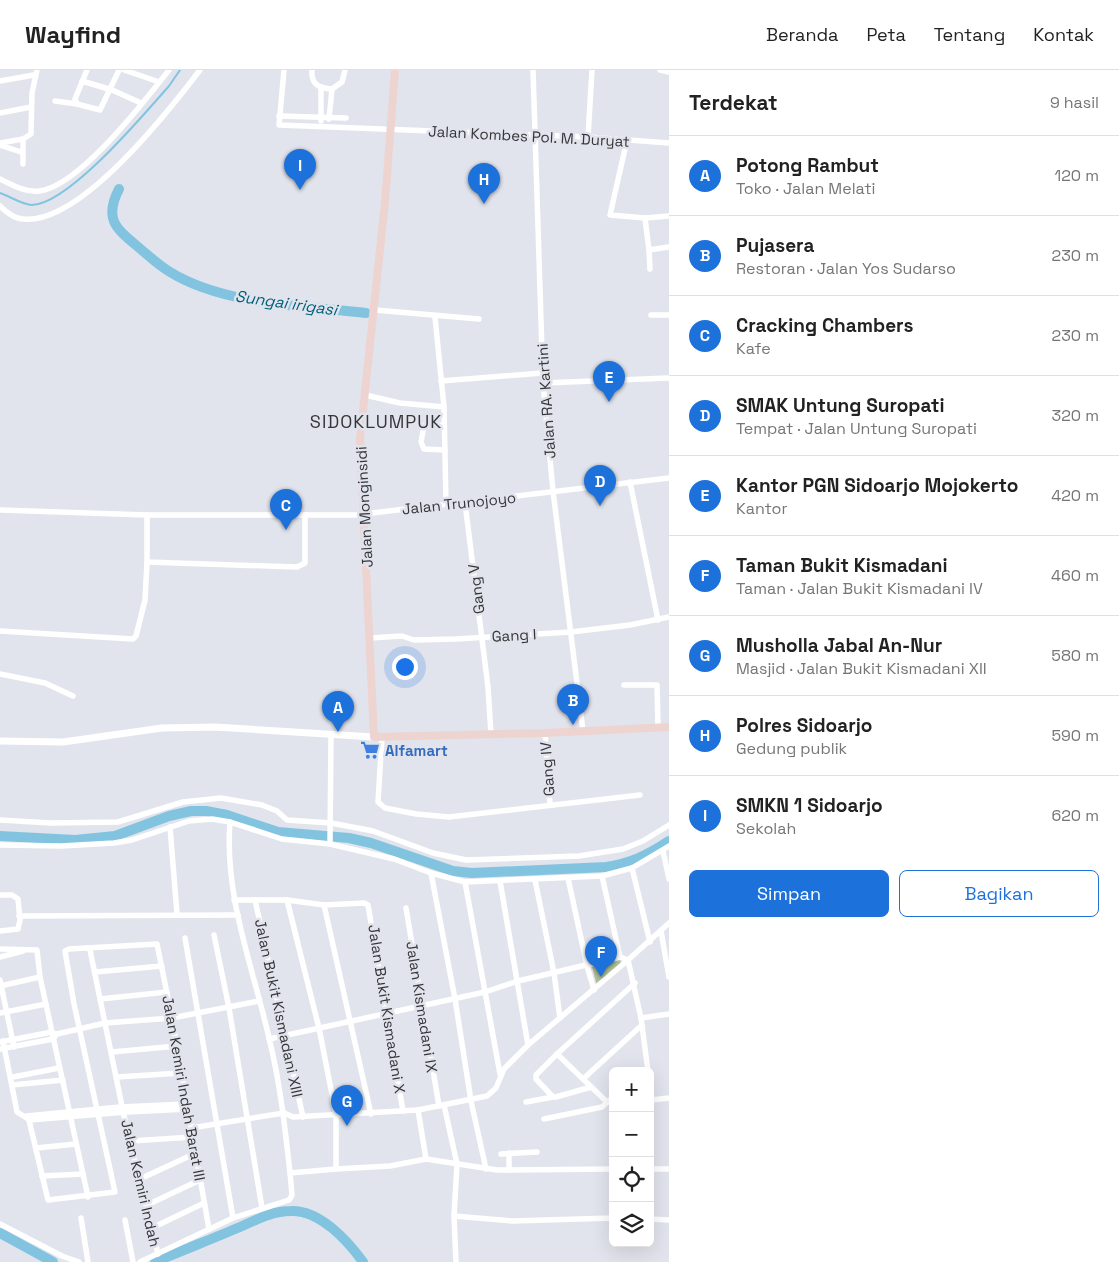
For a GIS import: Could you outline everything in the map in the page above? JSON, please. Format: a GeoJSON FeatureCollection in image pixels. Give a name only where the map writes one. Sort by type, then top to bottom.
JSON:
{"type":"FeatureCollection","features":[{"type":"Feature","properties":{"kind":"main road","name":"Jalan Monginsidi"},"geometry":{"type":"LineString","coordinates":[[378,737],[370,638],[365,514],[360,469],[360,438],[375,310],[395,70]]}},
{"type":"Feature","properties":{"kind":"main road"},"geometry":{"type":"LineString","coordinates":[[378,737],[545,733],[669,727]]}},
{"type":"Feature","properties":{"kind":"street"},"geometry":{"type":"LineString","coordinates":[[77,104],[75,99],[87,70]]}},
{"type":"Feature","properties":{"kind":"street"},"geometry":{"type":"LineString","coordinates":[[55,101],[100,110],[112,90],[120,70]]}},
{"type":"Feature","properties":{"kind":"street"},"geometry":{"type":"LineString","coordinates":[[124,70],[159,82]]}},
{"type":"Feature","properties":{"kind":"street"},"geometry":{"type":"LineString","coordinates":[[0,179],[31,191],[55,187],[69,179],[92,158],[169,70]]}},
{"type":"Feature","properties":{"kind":"street"},"geometry":{"type":"LineString","coordinates":[[0,206],[17,218],[30,220],[51,215],[68,206],[106,178],[126,158],[200,70]]}},
{"type":"Feature","properties":{"kind":"street"},"geometry":{"type":"LineString","coordinates":[[284,70],[279,116],[346,118]]}},
{"type":"Feature","properties":{"kind":"street"},"geometry":{"type":"LineString","coordinates":[[312,70],[312,81],[321,88],[332,89],[342,82],[345,70]]}},
{"type":"Feature","properties":{"kind":"street","name":"Jalan RA. Kartini"},"geometry":{"type":"LineString","coordinates":[[532,70],[542,372],[553,490],[583,731]]}},
{"type":"Feature","properties":{"kind":"street"},"geometry":{"type":"LineString","coordinates":[[588,138],[592,70]]}},
{"type":"Feature","properties":{"kind":"street"},"geometry":{"type":"LineString","coordinates":[[660,70],[669,72]]}},
{"type":"Feature","properties":{"kind":"street"},"geometry":{"type":"LineString","coordinates":[[0,81],[35,73],[31,107],[31,134],[23,139],[0,144]]}},
{"type":"Feature","properties":{"kind":"street"},"geometry":{"type":"LineString","coordinates":[[82,82],[112,90],[141,103]]}},
{"type":"Feature","properties":{"kind":"street"},"geometry":{"type":"LineString","coordinates":[[321,88],[321,126]]}},
{"type":"Feature","properties":{"kind":"street"},"geometry":{"type":"LineString","coordinates":[[328,127],[332,89]]}},
{"type":"Feature","properties":{"kind":"street"},"geometry":{"type":"LineString","coordinates":[[0,113],[31,107]]}},
{"type":"Feature","properties":{"kind":"street","name":"Jalan Kombes Pol. M. Duryat"},"geometry":{"type":"LineString","coordinates":[[279,116],[280,125],[534,135],[669,143]]}},
{"type":"Feature","properties":{"kind":"street"},"geometry":{"type":"LineString","coordinates":[[23,139],[21,152],[23,164]]}},
{"type":"Feature","properties":{"kind":"street"},"geometry":{"type":"LineString","coordinates":[[627,140],[611,216],[645,218],[669,216]]}},
{"type":"Feature","properties":{"kind":"street"},"geometry":{"type":"LineString","coordinates":[[0,144],[21,152]]}},
{"type":"Feature","properties":{"kind":"street"},"geometry":{"type":"LineString","coordinates":[[645,218],[650,269]]}},
{"type":"Feature","properties":{"kind":"street"},"geometry":{"type":"LineString","coordinates":[[648,250],[669,247]]}},
{"type":"Feature","properties":{"kind":"street"},"geometry":{"type":"LineString","coordinates":[[375,310],[435,317],[479,319]]}},
{"type":"Feature","properties":{"kind":"street"},"geometry":{"type":"LineString","coordinates":[[651,315],[669,315]]}},
{"type":"Feature","properties":{"kind":"street"},"geometry":{"type":"LineString","coordinates":[[435,317],[444,407],[446,504]]}},
{"type":"Feature","properties":{"kind":"street"},"geometry":{"type":"LineString","coordinates":[[441,381],[542,372]]}},
{"type":"Feature","properties":{"kind":"street"},"geometry":{"type":"LineString","coordinates":[[543,383],[669,378]]}},
{"type":"Feature","properties":{"kind":"street"},"geometry":{"type":"LineString","coordinates":[[365,395],[400,403],[444,407]]}},
{"type":"Feature","properties":{"kind":"street"},"geometry":{"type":"LineString","coordinates":[[444,425],[424,426],[421,442],[424,449],[445,450]]}},
{"type":"Feature","properties":{"kind":"street","name":"Jalan Trunojoyo"},"geometry":{"type":"LineString","coordinates":[[0,510],[147,515],[365,514],[508,499],[553,490],[669,478]]}},
{"type":"Feature","properties":{"kind":"street"},"geometry":{"type":"LineString","coordinates":[[630,482],[658,620]]}},
{"type":"Feature","properties":{"kind":"street","name":"Gang V"},"geometry":{"type":"LineString","coordinates":[[465,503],[482,636],[491,734]]}},
{"type":"Feature","properties":{"kind":"street"},"geometry":{"type":"LineString","coordinates":[[0,631],[133,639],[136,636],[145,600],[147,515]]}},
{"type":"Feature","properties":{"kind":"street"},"geometry":{"type":"LineString","coordinates":[[147,562],[301,566],[305,563],[306,558],[306,515]]}},
{"type":"Feature","properties":{"kind":"street","name":"Gang I"},"geometry":{"type":"LineString","coordinates":[[370,638],[402,636],[414,640],[571,632],[669,617]]}},
{"type":"Feature","properties":{"kind":"street"},"geometry":{"type":"LineString","coordinates":[[0,674],[45,683],[73,696]]}},
{"type":"Feature","properties":{"kind":"street"},"geometry":{"type":"LineString","coordinates":[[624,684],[657,686],[658,728]]}},
{"type":"Feature","properties":{"kind":"street"},"geometry":{"type":"LineString","coordinates":[[0,742],[63,742],[162,728],[215,727],[378,737],[378,802],[385,808],[416,814],[449,817],[640,795]]}},
{"type":"Feature","properties":{"kind":"street","name":"Gang IV"},"geometry":{"type":"LineString","coordinates":[[545,733],[550,805]]}},
{"type":"Feature","properties":{"kind":"street"},"geometry":{"type":"LineString","coordinates":[[330,841],[331,735]]}},
{"type":"Feature","properties":{"kind":"street"},"geometry":{"type":"LineString","coordinates":[[0,820],[50,823],[118,822],[182,802],[220,798],[262,805],[277,811],[287,820],[384,834],[433,853],[466,860],[571,856],[623,849],[643,841],[669,825]]}},
{"type":"Feature","properties":{"kind":"street"},"geometry":{"type":"LineString","coordinates":[[0,845],[60,846],[114,843],[132,840],[200,819],[230,822],[282,839],[330,841],[465,882],[602,876],[632,868],[669,846]]}},
{"type":"Feature","properties":{"kind":"street"},"geometry":{"type":"LineString","coordinates":[[140,1262],[233,1218],[290,1200],[292,1196],[284,1113],[269,1039],[234,900],[228,844],[230,822]]}},
{"type":"Feature","properties":{"kind":"street"},"geometry":{"type":"LineString","coordinates":[[170,827],[177,914]]}},
{"type":"Feature","properties":{"kind":"street"},"geometry":{"type":"LineString","coordinates":[[663,851],[669,879]]}},
{"type":"Feature","properties":{"kind":"street"},"geometry":{"type":"LineString","coordinates":[[632,868],[650,942]]}},
{"type":"Feature","properties":{"kind":"street"},"geometry":{"type":"LineString","coordinates":[[431,873],[455,999],[471,1101],[486,1169]]}},
{"type":"Feature","properties":{"kind":"street"},"geometry":{"type":"LineString","coordinates":[[602,876],[620,957]]}},
{"type":"Feature","properties":{"kind":"street"},"geometry":{"type":"LineString","coordinates":[[568,878],[594,990]]}},
{"type":"Feature","properties":{"kind":"street"},"geometry":{"type":"LineString","coordinates":[[535,880],[554,973],[560,1018]]}},
{"type":"Feature","properties":{"kind":"street"},"geometry":{"type":"LineString","coordinates":[[500,881],[528,1045]]}},
{"type":"Feature","properties":{"kind":"street"},"geometry":{"type":"LineString","coordinates":[[465,882],[500,1074]]}},
{"type":"Feature","properties":{"kind":"street"},"geometry":{"type":"LineString","coordinates":[[0,895],[12,895],[18,898],[19,916],[18,929],[0,931]]}},
{"type":"Feature","properties":{"kind":"street"},"geometry":{"type":"LineString","coordinates":[[234,900],[287,900],[324,905],[372,1114]]}},
{"type":"Feature","properties":{"kind":"street","name":"Jalan Bukit Kismadani XIII"},"geometry":{"type":"LineString","coordinates":[[255,900],[303,1117]]}},
{"type":"Feature","properties":{"kind":"street"},"geometry":{"type":"LineString","coordinates":[[287,900],[319,1028],[336,1115],[336,1169]]}},
{"type":"Feature","properties":{"kind":"street","name":"Jalan Bukit Kismadani X"},"geometry":{"type":"LineString","coordinates":[[324,905],[364,903],[370,908],[403,1111]]}},
{"type":"Feature","properties":{"kind":"street","name":"Jalan Kismadani IX"},"geometry":{"type":"LineString","coordinates":[[406,908],[441,1106],[457,1164],[454,1216],[456,1262]]}},
{"type":"Feature","properties":{"kind":"street"},"geometry":{"type":"LineString","coordinates":[[19,916],[238,915]]}},
{"type":"Feature","properties":{"kind":"street"},"geometry":{"type":"LineString","coordinates":[[284,1113],[288,1117],[303,1117],[418,1110],[471,1101],[493,1092],[500,1074],[528,1045],[650,942],[669,923]]}},
{"type":"Feature","properties":{"kind":"street"},"geometry":{"type":"LineString","coordinates":[[661,930],[669,977]]}},
{"type":"Feature","properties":{"kind":"street"},"geometry":{"type":"LineString","coordinates":[[214,935],[229,1008],[262,1208]]}},
{"type":"Feature","properties":{"kind":"street"},"geometry":{"type":"LineString","coordinates":[[185,938],[233,1218]]}},
{"type":"Feature","properties":{"kind":"street","name":"Jalan Kemiri Indah Barat III"},"geometry":{"type":"LineString","coordinates":[[90,950],[154,944],[159,947],[209,1229]]}},
{"type":"Feature","properties":{"kind":"street"},"geometry":{"type":"LineString","coordinates":[[0,949],[37,950],[40,977],[88,1197]]}},
{"type":"Feature","properties":{"kind":"street"},"geometry":{"type":"LineString","coordinates":[[40,977],[0,984],[7,1012],[6,1044],[13,1085],[20,1110],[29,1118],[48,1200],[88,1197],[115,1192],[65,951],[69,949],[90,950]]}},
{"type":"Feature","properties":{"kind":"street"},"geometry":{"type":"LineString","coordinates":[[0,957],[30,950]]}},
{"type":"Feature","properties":{"kind":"street","name":"Jalan Kemiri Indah"},"geometry":{"type":"LineString","coordinates":[[90,950],[118,1077],[123,1110],[158,1254]]}},
{"type":"Feature","properties":{"kind":"street"},"geometry":{"type":"LineString","coordinates":[[269,1039],[485,992],[620,957],[628,960]]}},
{"type":"Feature","properties":{"kind":"street"},"geometry":{"type":"LineString","coordinates":[[628,960],[635,984],[641,1018],[646,1067]]}},
{"type":"Feature","properties":{"kind":"street"},"geometry":{"type":"LineString","coordinates":[[95,972],[162,966]]}},
{"type":"Feature","properties":{"kind":"street"},"geometry":{"type":"LineString","coordinates":[[553,1097],[536,1079],[536,1075],[635,984]]}},
{"type":"Feature","properties":{"kind":"street"},"geometry":{"type":"LineString","coordinates":[[100,999],[167,992]]}},
{"type":"Feature","properties":{"kind":"street"},"geometry":{"type":"LineString","coordinates":[[6,1044],[106,1023],[172,1018],[260,1001]]}},
{"type":"Feature","properties":{"kind":"street"},"geometry":{"type":"LineString","coordinates":[[0,1013],[46,1004]]}},
{"type":"Feature","properties":{"kind":"street"},"geometry":{"type":"LineString","coordinates":[[641,1018],[669,1014]]}},
{"type":"Feature","properties":{"kind":"street"},"geometry":{"type":"LineString","coordinates":[[583,1079],[642,1025]]}},
{"type":"Feature","properties":{"kind":"street"},"geometry":{"type":"LineString","coordinates":[[6,1044],[13,1085]]}},
{"type":"Feature","properties":{"kind":"street"},"geometry":{"type":"LineString","coordinates":[[112,1052],[177,1046]]}},
{"type":"Feature","properties":{"kind":"street"},"geometry":{"type":"LineString","coordinates":[[544,1119],[599,1107],[607,1102],[557,1054]]}},
{"type":"Feature","properties":{"kind":"street"},"geometry":{"type":"LineString","coordinates":[[13,1077],[59,1068]]}},
{"type":"Feature","properties":{"kind":"street"},"geometry":{"type":"LineString","coordinates":[[118,1077],[182,1073]]}},
{"type":"Feature","properties":{"kind":"street"},"geometry":{"type":"LineString","coordinates":[[13,1085],[63,1080]]}},
{"type":"Feature","properties":{"kind":"street"},"geometry":{"type":"LineString","coordinates":[[526,1102],[591,1087]]}},
{"type":"Feature","properties":{"kind":"street"},"geometry":{"type":"LineString","coordinates":[[654,1100],[669,1098]]}},
{"type":"Feature","properties":{"kind":"street"},"geometry":{"type":"LineString","coordinates":[[29,1118],[70,1113],[188,1107]]}},
{"type":"Feature","properties":{"kind":"street"},"geometry":{"type":"LineString","coordinates":[[418,1110],[426,1159]]}},
{"type":"Feature","properties":{"kind":"street"},"geometry":{"type":"LineString","coordinates":[[191,1128],[284,1113]]}},
{"type":"Feature","properties":{"kind":"street"},"geometry":{"type":"LineString","coordinates":[[131,1141],[193,1138]]}},
{"type":"Feature","properties":{"kind":"street"},"geometry":{"type":"LineString","coordinates":[[36,1148],[76,1144]]}},
{"type":"Feature","properties":{"kind":"street"},"geometry":{"type":"LineString","coordinates":[[501,1154],[537,1152]]}},
{"type":"Feature","properties":{"kind":"street"},"geometry":{"type":"LineString","coordinates":[[140,1178],[196,1153]]}},
{"type":"Feature","properties":{"kind":"street"},"geometry":{"type":"LineString","coordinates":[[509,1153],[509,1170]]}},
{"type":"Feature","properties":{"kind":"street"},"geometry":{"type":"LineString","coordinates":[[290,1173],[390,1166],[426,1159],[486,1169],[609,1169]]}},
{"type":"Feature","properties":{"kind":"street"},"geometry":{"type":"LineString","coordinates":[[654,1169],[669,1169]]}},
{"type":"Feature","properties":{"kind":"street"},"geometry":{"type":"LineString","coordinates":[[42,1176],[83,1174]]}},
{"type":"Feature","properties":{"kind":"street"},"geometry":{"type":"LineString","coordinates":[[146,1205],[200,1180]]}},
{"type":"Feature","properties":{"kind":"street"},"geometry":{"type":"LineString","coordinates":[[152,1228],[204,1203]]}},
{"type":"Feature","properties":{"kind":"street"},"geometry":{"type":"LineString","coordinates":[[454,1216],[512,1221],[609,1218]]}},
{"type":"Feature","properties":{"kind":"street"},"geometry":{"type":"LineString","coordinates":[[81,1218],[88,1262]]}},
{"type":"Feature","properties":{"kind":"street"},"geometry":{"type":"LineString","coordinates":[[654,1219],[669,1220]]}},
{"type":"Feature","properties":{"kind":"street"},"geometry":{"type":"LineString","coordinates":[[125,1220],[133,1262]]}},
{"type":"Feature","properties":{"kind":"street"},"geometry":{"type":"LineString","coordinates":[[0,1224],[62,1256],[80,1262]]}},
{"type":"Feature","properties":{"kind":"green space"},"geometry":{"type":"Polygon","coordinates":[[[620,960],[621,964],[597,986],[592,967],[620,960]]]}},
{"type":"Feature","properties":{"kind":"waterway"},"geometry":{"type":"LineString","coordinates":[[0,193],[32,205],[47,201],[66,190],[105,156],[169,86],[180,70]]}},
{"type":"Feature","properties":{"kind":"waterway","name":"Sungai irigasi"},"geometry":{"type":"LineString","coordinates":[[119,189],[112,208],[114,222],[118,228],[129,240],[161,266],[191,283],[239,298],[291,306],[366,313]]}},
{"type":"Feature","properties":{"kind":"waterway"},"geometry":{"type":"LineString","coordinates":[[0,836],[75,840],[115,836],[169,816],[191,811],[206,811],[227,815],[278,832],[349,838],[371,843],[453,871],[472,873],[606,867],[639,858],[669,841]]}},
{"type":"Feature","properties":{"kind":"waterway"},"geometry":{"type":"LineString","coordinates":[[155,1262],[264,1216],[291,1211],[302,1212],[323,1221],[341,1236],[363,1262]]}},
{"type":"Feature","properties":{"kind":"waterway"},"geometry":{"type":"LineString","coordinates":[[0,1233],[53,1262]]}},
{"type":"Feature","properties":{"kind":"place","name":"SMKN 1 Sidoarjo"},"geometry":{"type":"Point","coordinates":[300,190]}},
{"type":"Feature","properties":{"kind":"place","name":"Polres Sidoarjo"},"geometry":{"type":"Point","coordinates":[484,204]}},
{"type":"Feature","properties":{"kind":"place","name":"Kantor PGN Sidoarjo Mojokerto"},"geometry":{"type":"Point","coordinates":[609,402]}},
{"type":"Feature","properties":{"kind":"place","name":"SMAK Untung Suropati"},"geometry":{"type":"Point","coordinates":[600,506]}},
{"type":"Feature","properties":{"kind":"place","name":"Cracking Chambers"},"geometry":{"type":"Point","coordinates":[286,530]}},
{"type":"Feature","properties":{"kind":"place","name":"Pujasera"},"geometry":{"type":"Point","coordinates":[573,725]}},
{"type":"Feature","properties":{"kind":"place","name":"Potong Rambut"},"geometry":{"type":"Point","coordinates":[338,732]}},
{"type":"Feature","properties":{"kind":"place","name":"Alfamart"},"geometry":{"type":"Point","coordinates":[370,750]}},
{"type":"Feature","properties":{"kind":"place","name":"Taman Bukit Kismadani"},"geometry":{"type":"Point","coordinates":[601,977]}},
{"type":"Feature","properties":{"kind":"place","name":"Musholla Jabal An-Nur"},"geometry":{"type":"Point","coordinates":[347,1126]}},
{"type":"Feature","properties":{"kind":"district","name":"SIDOKLUMPUK"},"geometry":{"type":"Point","coordinates":[376,421]}}]}
